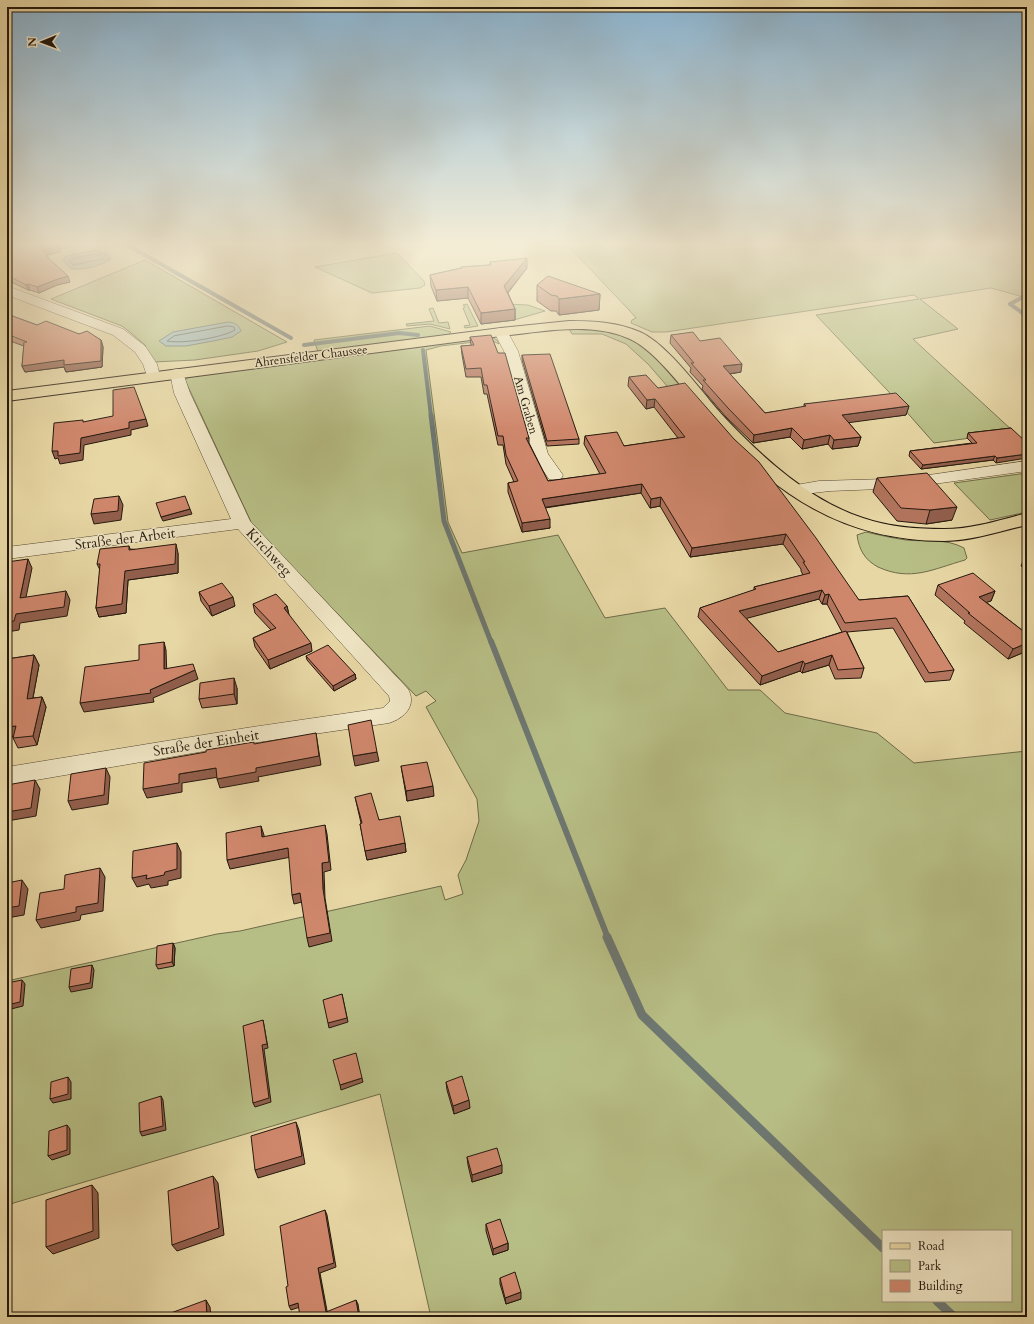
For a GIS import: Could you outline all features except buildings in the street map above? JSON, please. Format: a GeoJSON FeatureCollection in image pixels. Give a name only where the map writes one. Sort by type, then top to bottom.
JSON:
{"type":"FeatureCollection","features":[{"type":"Feature","properties":{"kind":"main road","name":"Ahrensfelder Chaussee"},"geometry":{"type":"LineString","coordinates":[[7,396],[501,332],[577,326],[616,329],[636,336],[656,351],[740,444],[796,490],[834,514],[877,528],[903,532],[943,535],[977,531],[1027,519]]}},
{"type":"Feature","properties":{"kind":"street"},"geometry":{"type":"LineString","coordinates":[[43,304],[118,332],[140,349],[150,364],[153,376]]}},
{"type":"Feature","properties":{"kind":"street","name":"Am Graben"},"geometry":{"type":"LineString","coordinates":[[501,332],[511,351],[540,454],[555,476]]}},
{"type":"Feature","properties":{"kind":"street","name":"Kirchweg"},"geometry":{"type":"LineString","coordinates":[[177,373],[182,393],[242,523],[400,694],[401,704]]}},
{"type":"Feature","properties":{"kind":"street"},"geometry":{"type":"LineString","coordinates":[[796,490],[824,485],[886,484],[922,481],[1027,466]]}},
{"type":"Feature","properties":{"kind":"street","name":"Straße der Arbeit"},"geometry":{"type":"LineString","coordinates":[[7,553],[242,523]]}},
{"type":"Feature","properties":{"kind":"street","name":"Straße der Einheit"},"geometry":{"type":"LineString","coordinates":[[7,776],[246,736],[389,715],[401,704]]}},
{"type":"Feature","properties":{"kind":"green space"},"geometry":{"type":"Polygon","coordinates":[[[64,304],[221,304],[287,342],[258,351],[195,360],[154,362],[144,347],[146,346],[122,326],[64,304]]]}},
{"type":"Feature","properties":{"kind":"green space"},"geometry":{"type":"Polygon","coordinates":[[[467,304],[478,326],[465,328],[464,326],[470,325],[463,308],[465,307],[463,305],[467,304]]]}},
{"type":"Feature","properties":{"kind":"green space"},"geometry":{"type":"Polygon","coordinates":[[[505,304],[528,305],[545,311],[514,320],[505,304]]]}},
{"type":"Feature","properties":{"kind":"green space"},"geometry":{"type":"Polygon","coordinates":[[[623,304],[855,304],[666,332],[652,332],[631,323],[632,320],[636,318],[623,304]]]}},
{"type":"Feature","properties":{"kind":"green space"},"geometry":{"type":"Polygon","coordinates":[[[888,304],[926,304],[958,329],[913,339],[1014,432],[934,443],[888,391],[816,315],[888,304]]]}},
{"type":"Feature","properties":{"kind":"green space"},"geometry":{"type":"Polygon","coordinates":[[[433,308],[439,323],[448,322],[450,329],[430,324],[407,326],[406,324],[434,321],[429,309],[433,308]]]}},
{"type":"Feature","properties":{"kind":"green space"},"geometry":{"type":"Polygon","coordinates":[[[430,326],[451,332],[448,335],[318,352],[314,340],[430,326]]]}},
{"type":"Feature","properties":{"kind":"green space"},"geometry":{"type":"Polygon","coordinates":[[[569,329],[606,331],[618,334],[641,345],[669,371],[694,401],[674,394],[648,364],[626,344],[602,334],[572,334],[569,329]]]}},
{"type":"Feature","properties":{"kind":"green space"},"geometry":{"type":"Polygon","coordinates":[[[491,337],[497,340],[499,344],[491,340],[441,346],[426,350],[448,522],[462,553],[558,535],[605,618],[665,608],[728,690],[760,690],[785,713],[877,733],[914,763],[1027,751],[1027,1317],[431,1317],[380,1094],[7,1205],[7,981],[441,886],[445,900],[463,894],[458,875],[466,860],[479,821],[477,799],[426,707],[436,701],[426,691],[416,696],[252,524],[185,380],[190,376],[491,337]]]}},
{"type":"Feature","properties":{"kind":"green space"},"geometry":{"type":"Polygon","coordinates":[[[1027,473],[1027,512],[990,520],[954,483],[1027,473]]]}},
{"type":"Feature","properties":{"kind":"green space"},"geometry":{"type":"Polygon","coordinates":[[[866,532],[906,540],[950,543],[964,548],[967,558],[965,560],[932,570],[912,574],[901,574],[878,567],[866,558],[859,545],[857,535],[866,532]]]}},
{"type":"Feature","properties":{"kind":"water"},"geometry":{"type":"Polygon","coordinates":[[[228,322],[236,324],[241,331],[232,337],[186,346],[166,346],[159,341],[173,332],[228,322]]]}},
{"type":"Feature","properties":{"kind":"waterway"},"geometry":{"type":"LineString","coordinates":[[231,304],[291,338]]}},
{"type":"Feature","properties":{"kind":"waterway"},"geometry":{"type":"LineString","coordinates":[[1010,304],[1027,316]]}},
{"type":"Feature","properties":{"kind":"waterway"},"geometry":{"type":"LineString","coordinates":[[304,345],[399,333],[418,335]]}},
{"type":"Feature","properties":{"kind":"waterway"},"geometry":{"type":"LineString","coordinates":[[423,350],[431,416]]}},
{"type":"Feature","properties":{"kind":"waterway"},"geometry":{"type":"LineString","coordinates":[[431,415],[444,521],[491,642]]}},
{"type":"Feature","properties":{"kind":"waterway"},"geometry":{"type":"LineString","coordinates":[[491,641],[608,938]]}},
{"type":"Feature","properties":{"kind":"waterway"},"geometry":{"type":"LineString","coordinates":[[607,937],[642,1015],[882,1247]]}},
{"type":"Feature","properties":{"kind":"waterway"},"geometry":{"type":"LineString","coordinates":[[938,1302],[954,1317]]}}]}
